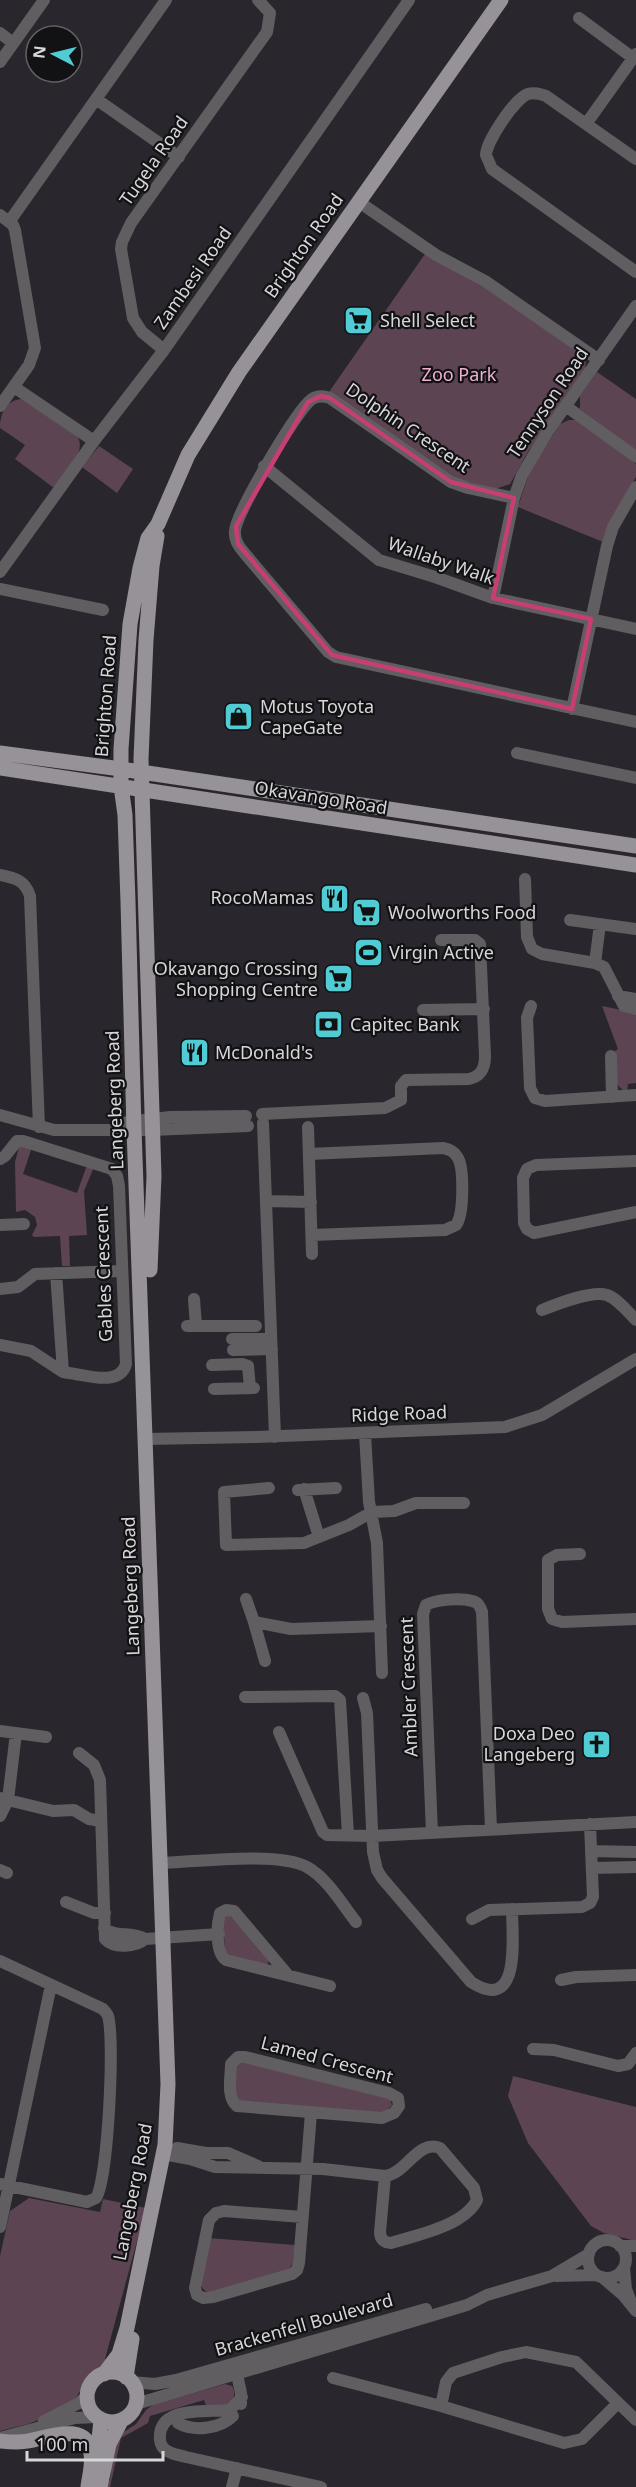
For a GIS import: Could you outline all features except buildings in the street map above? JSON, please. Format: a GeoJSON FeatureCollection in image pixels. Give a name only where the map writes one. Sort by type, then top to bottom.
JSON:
{"type":"FeatureCollection","features":[{"type":"Feature","properties":{"kind":"main road","name":"Brighton Road"},"geometry":{"type":"LineString","coordinates":[[141,790],[146,640],[152,566],[158,524],[174,483],[206,422],[239,372],[501,0]]}},
{"type":"Feature","properties":{"kind":"main road","name":"Brighton Road"},"geometry":{"type":"LineString","coordinates":[[121,786],[130,624],[140,567],[148,538],[158,524]]}},
{"type":"Feature","properties":{"kind":"main road","name":"Okavango Road"},"geometry":{"type":"LineString","coordinates":[[0,753],[636,846]]}},
{"type":"Feature","properties":{"kind":"main road","name":"Okavango Road"},"geometry":{"type":"LineString","coordinates":[[0,768],[636,866]]}},
{"type":"Feature","properties":{"kind":"main road","name":"Langeberg Road"},"geometry":{"type":"LineString","coordinates":[[121,786],[125,815],[134,1125],[149,1438],[167,1937],[178,2079],[169,2151],[128,2379]]}},
{"type":"Feature","properties":{"kind":"main road","name":"Langeberg Road"},"geometry":{"type":"LineString","coordinates":[[141,790],[154,1197],[149,1280],[149,1438]]}},
{"type":"Feature","properties":{"kind":"main road","name":"Langeberg Road"},"geometry":{"type":"LineString","coordinates":[[104,2374],[122,2346],[169,2151]]}},
{"type":"Feature","properties":{"kind":"main road"},"geometry":{"type":"LineString","coordinates":[[115,2373],[128,2379],[136,2392],[136,2404],[128,2417],[121,2421],[114,2422],[99,2418],[89,2407],[88,2395],[91,2384],[104,2374],[115,2373]]}},
{"type":"Feature","properties":{"kind":"main road"},"geometry":{"type":"LineString","coordinates":[[89,2487],[98,2452],[99,2418]]}},
{"type":"Feature","properties":{"kind":"main road"},"geometry":{"type":"LineString","coordinates":[[100,2487],[109,2444],[121,2421]]}},
{"type":"Feature","properties":{"kind":"main road"},"geometry":{"type":"LineString","coordinates":[[0,2439],[20,2442],[66,2433],[80,2436],[88,2442],[92,2453],[89,2487]]}},
{"type":"Feature","properties":{"kind":"street"},"geometry":{"type":"LineString","coordinates":[[0,62],[44,0]]}},
{"type":"Feature","properties":{"kind":"street"},"geometry":{"type":"LineString","coordinates":[[0,406],[33,358],[35,348],[17,234],[4,219],[96,99],[166,0]]}},
{"type":"Feature","properties":{"kind":"street","name":"Tugela Road"},"geometry":{"type":"LineString","coordinates":[[164,350],[142,332],[133,318],[121,249],[122,242],[131,223],[267,32],[270,13],[258,0]]}},
{"type":"Feature","properties":{"kind":"street","name":"Zambesi Road"},"geometry":{"type":"LineString","coordinates":[[0,572],[94,441],[164,350],[409,0]]}},
{"type":"Feature","properties":{"kind":"street"},"geometry":{"type":"LineString","coordinates":[[579,18],[634,56],[586,124]]}},
{"type":"Feature","properties":{"kind":"street"},"geometry":{"type":"LineString","coordinates":[[0,33],[13,42]]}},
{"type":"Feature","properties":{"kind":"street"},"geometry":{"type":"LineString","coordinates":[[636,159],[546,96],[530,93],[517,102],[487,147],[486,155],[492,169],[636,272]]}},
{"type":"Feature","properties":{"kind":"street"},"geometry":{"type":"LineString","coordinates":[[96,99],[179,157]]}},
{"type":"Feature","properties":{"kind":"street"},"geometry":{"type":"LineString","coordinates":[[359,202],[436,255],[485,281],[599,360]]}},
{"type":"Feature","properties":{"kind":"street","name":"Tennyson Road"},"geometry":{"type":"LineString","coordinates":[[493,598],[514,498],[522,475],[534,452],[636,306]]}},
{"type":"Feature","properties":{"kind":"street"},"geometry":{"type":"LineString","coordinates":[[14,387],[94,441]]}},
{"type":"Feature","properties":{"kind":"street","name":"Dolphin Crescent"},"geometry":{"type":"LineString","coordinates":[[514,498],[451,482],[325,396],[316,397],[308,402],[264,466],[235,530],[238,544],[328,651],[336,657],[572,708]]}},
{"type":"Feature","properties":{"kind":"street"},"geometry":{"type":"LineString","coordinates":[[567,407],[636,457]]}},
{"type":"Feature","properties":{"kind":"street","name":"Wallaby Walk"},"geometry":{"type":"LineString","coordinates":[[264,466],[379,560],[493,598],[636,629]]}},
{"type":"Feature","properties":{"kind":"street"},"geometry":{"type":"LineString","coordinates":[[636,487],[613,527],[572,708],[636,722]]}},
{"type":"Feature","properties":{"kind":"street"},"geometry":{"type":"LineString","coordinates":[[0,589],[103,610]]}},
{"type":"Feature","properties":{"kind":"street"},"geometry":{"type":"LineString","coordinates":[[517,753],[636,778]]}},
{"type":"Feature","properties":{"kind":"street"},"geometry":{"type":"LineString","coordinates":[[0,875],[20,880],[26,886],[30,896],[39,1127]]}},
{"type":"Feature","properties":{"kind":"street"},"geometry":{"type":"LineString","coordinates":[[525,879],[527,937],[532,949],[542,954],[595,963],[607,970],[624,1006],[636,1009]]}},
{"type":"Feature","properties":{"kind":"street"},"geometry":{"type":"LineString","coordinates":[[570,920],[636,929]]}},
{"type":"Feature","properties":{"kind":"street"},"geometry":{"type":"LineString","coordinates":[[595,963],[600,924]]}},
{"type":"Feature","properties":{"kind":"street"},"geometry":{"type":"LineString","coordinates":[[0,1115],[54,1130],[103,1131],[134,1125],[152,1125],[170,1117],[256,1121],[276,1113],[385,1108],[401,1100],[401,1086],[406,1080],[473,1078],[482,1072],[485,1065],[480,944],[475,940],[441,940]]}},
{"type":"Feature","properties":{"kind":"street"},"geometry":{"type":"LineString","coordinates":[[618,996],[636,999]]}},
{"type":"Feature","properties":{"kind":"street"},"geometry":{"type":"LineString","coordinates":[[531,1006],[527,1018],[530,1088],[533,1096],[546,1101],[636,1095]]}},
{"type":"Feature","properties":{"kind":"street"},"geometry":{"type":"LineString","coordinates":[[423,1010],[484,1009]]}},
{"type":"Feature","properties":{"kind":"street"},"geometry":{"type":"LineString","coordinates":[[611,1056],[612,1097]]}},
{"type":"Feature","properties":{"kind":"street"},"geometry":{"type":"LineString","coordinates":[[256,1121],[264,1146],[274,1437]]}},
{"type":"Feature","properties":{"kind":"street"},"geometry":{"type":"LineString","coordinates":[[308,1127],[312,1254]]}},
{"type":"Feature","properties":{"kind":"street","name":"Gables Crescent"},"geometry":{"type":"LineString","coordinates":[[0,1159],[6,1156],[17,1141],[23,1141],[113,1170],[119,1186],[125,1369],[113,1378],[63,1372],[37,1354],[0,1345]]}},
{"type":"Feature","properties":{"kind":"street"},"geometry":{"type":"LineString","coordinates":[[309,1154],[443,1148],[450,1150],[460,1162],[462,1212],[456,1225],[445,1230],[312,1235]]}},
{"type":"Feature","properties":{"kind":"street"},"geometry":{"type":"LineString","coordinates":[[636,1161],[532,1166],[523,1178],[524,1223],[527,1229],[534,1233],[636,1212]]}},
{"type":"Feature","properties":{"kind":"street"},"geometry":{"type":"LineString","coordinates":[[267,1201],[311,1202]]}},
{"type":"Feature","properties":{"kind":"street"},"geometry":{"type":"LineString","coordinates":[[0,1225],[24,1224]]}},
{"type":"Feature","properties":{"kind":"street"},"geometry":{"type":"LineString","coordinates":[[0,1289],[18,1287],[35,1274],[122,1271]]}},
{"type":"Feature","properties":{"kind":"street"},"geometry":{"type":"LineString","coordinates":[[56,1273],[63,1372]]}},
{"type":"Feature","properties":{"kind":"street"},"geometry":{"type":"LineString","coordinates":[[542,1310],[560,1303],[602,1294],[612,1298],[636,1320]]}},
{"type":"Feature","properties":{"kind":"street"},"geometry":{"type":"LineString","coordinates":[[194,1299],[191,1326],[255,1344],[272,1344]]}},
{"type":"Feature","properties":{"kind":"street"},"geometry":{"type":"LineString","coordinates":[[232,1338],[256,1326]]}},
{"type":"Feature","properties":{"kind":"street"},"geometry":{"type":"LineString","coordinates":[[232,1338],[234,1364]]}},
{"type":"Feature","properties":{"kind":"street","name":"Ridge Road"},"geometry":{"type":"LineString","coordinates":[[149,1438],[274,1437],[496,1428],[519,1424],[588,1389],[636,1359]]}},
{"type":"Feature","properties":{"kind":"street"},"geometry":{"type":"LineString","coordinates":[[212,1365],[248,1366],[252,1388],[214,1389]]}},
{"type":"Feature","properties":{"kind":"street"},"geometry":{"type":"LineString","coordinates":[[365,1434],[367,1485],[377,1543],[382,1673]]}},
{"type":"Feature","properties":{"kind":"street"},"geometry":{"type":"LineString","coordinates":[[269,1488],[224,1492],[223,1518],[226,1545],[304,1543],[372,1512],[394,1511],[416,1503],[464,1503]]}},
{"type":"Feature","properties":{"kind":"street"},"geometry":{"type":"LineString","coordinates":[[319,1537],[301,1490],[336,1488]]}},
{"type":"Feature","properties":{"kind":"street"},"geometry":{"type":"LineString","coordinates":[[580,1554],[557,1555],[548,1560],[548,1609],[552,1619],[562,1622],[636,1619]]}},
{"type":"Feature","properties":{"kind":"street"},"geometry":{"type":"LineString","coordinates":[[246,1599],[265,1661]]}},
{"type":"Feature","properties":{"kind":"street","name":"Ambler Crescent"},"geometry":{"type":"LineString","coordinates":[[432,1833],[423,1614],[426,1605],[433,1602],[471,1600],[479,1605],[482,1611],[491,1829]]}},
{"type":"Feature","properties":{"kind":"street"},"geometry":{"type":"LineString","coordinates":[[254,1622],[291,1629],[381,1626]]}},
{"type":"Feature","properties":{"kind":"street"},"geometry":{"type":"LineString","coordinates":[[245,1697],[335,1696],[340,1700],[348,1835]]}},
{"type":"Feature","properties":{"kind":"street"},"geometry":{"type":"LineString","coordinates":[[363,1698],[367,1713],[375,1861],[382,1878],[471,1982],[478,1987],[497,1989],[507,1982],[512,1964],[512,1909]]}},
{"type":"Feature","properties":{"kind":"street"},"geometry":{"type":"LineString","coordinates":[[0,1731],[46,1737]]}},
{"type":"Feature","properties":{"kind":"street"},"geometry":{"type":"LineString","coordinates":[[279,1732],[325,1834],[373,1836],[636,1822]]}},
{"type":"Feature","properties":{"kind":"street"},"geometry":{"type":"LineString","coordinates":[[0,1816],[16,1733]]}},
{"type":"Feature","properties":{"kind":"street"},"geometry":{"type":"LineString","coordinates":[[79,1753],[91,1761],[99,1774],[104,1928],[121,1940],[137,1935],[145,1939],[219,1934]]}},
{"type":"Feature","properties":{"kind":"street"},"geometry":{"type":"LineString","coordinates":[[4,1799],[53,1811],[74,1810],[89,1820],[101,1821]]}},
{"type":"Feature","properties":{"kind":"street"},"geometry":{"type":"LineString","coordinates":[[472,1919],[489,1910],[586,1905],[593,1897],[591,1824]]}},
{"type":"Feature","properties":{"kind":"street"},"geometry":{"type":"LineString","coordinates":[[591,1851],[636,1852]]}},
{"type":"Feature","properties":{"kind":"street"},"geometry":{"type":"LineString","coordinates":[[164,1863],[265,1859],[296,1863],[312,1870],[357,1922]]}},
{"type":"Feature","properties":{"kind":"street"},"geometry":{"type":"LineString","coordinates":[[592,1868],[636,1867]]}},
{"type":"Feature","properties":{"kind":"street"},"geometry":{"type":"LineString","coordinates":[[66,1902],[94,1913],[105,1913]]}},
{"type":"Feature","properties":{"kind":"street"},"geometry":{"type":"LineString","coordinates":[[288,1975],[233,1910],[226,1910],[219,1915],[220,1952],[224,1959],[330,1986]]}},
{"type":"Feature","properties":{"kind":"street"},"geometry":{"type":"LineString","coordinates":[[0,1961],[99,2007],[108,2017],[110,2068],[107,2145],[99,2193],[93,2200],[87,2202],[4,2185]]}},
{"type":"Feature","properties":{"kind":"street"},"geometry":{"type":"LineString","coordinates":[[561,1980],[576,1977],[636,1975]]}},
{"type":"Feature","properties":{"kind":"street"},"geometry":{"type":"LineString","coordinates":[[0,2227],[4,2185],[51,1985]]}},
{"type":"Feature","properties":{"kind":"street"},"geometry":{"type":"LineString","coordinates":[[533,2049],[554,2050],[618,2066],[628,2064],[636,2053]]}},
{"type":"Feature","properties":{"kind":"street","name":"Lamed Crescent"},"geometry":{"type":"LineString","coordinates":[[245,2057],[378,2090],[395,2095],[399,2103],[394,2113],[382,2118],[311,2113],[235,2104],[230,2096],[233,2060],[245,2057]]}},
{"type":"Feature","properties":{"kind":"street"},"geometry":{"type":"LineString","coordinates":[[302,2217],[224,2211],[216,2213],[209,2220],[195,2288],[196,2295],[210,2298],[296,2272],[298,2265],[311,2113]]}},
{"type":"Feature","properties":{"kind":"street"},"geometry":{"type":"LineString","coordinates":[[169,2151],[228,2153],[260,2167],[385,2176],[395,2173],[426,2147],[436,2147],[474,2188],[477,2200],[473,2206],[444,2227],[386,2243],[382,2240],[380,2232],[385,2176]]}},
{"type":"Feature","properties":{"kind":"street"},"geometry":{"type":"LineString","coordinates":[[634,2308],[589,2265],[589,2254],[592,2247],[603,2240],[609,2240],[620,2246],[636,2246]]}},
{"type":"Feature","properties":{"kind":"street"},"geometry":{"type":"LineString","coordinates":[[620,2246],[625,2256],[626,2289],[634,2308]]}},
{"type":"Feature","properties":{"kind":"street","name":"Brackenfell Boulevard"},"geometry":{"type":"LineString","coordinates":[[136,2404],[220,2378],[236,2368],[256,2368],[444,2312],[487,2295],[552,2276],[589,2254]]}},
{"type":"Feature","properties":{"kind":"street"},"geometry":{"type":"LineString","coordinates":[[599,2276],[614,2276],[636,2257]]}},
{"type":"Feature","properties":{"kind":"street","name":"Brackenfell Boulevard"},"geometry":{"type":"LineString","coordinates":[[552,2276],[599,2276]]}},
{"type":"Feature","properties":{"kind":"street","name":"Brackenfell Boulevard"},"geometry":{"type":"LineString","coordinates":[[128,2379],[158,2384],[236,2368],[400,2316],[487,2295]]}},
{"type":"Feature","properties":{"kind":"street"},"geometry":{"type":"LineString","coordinates":[[441,2406],[446,2382],[453,2373],[502,2357],[526,2352],[576,2362],[636,2420]]}},
{"type":"Feature","properties":{"kind":"street"},"geometry":{"type":"LineString","coordinates":[[191,2456],[172,2449],[168,2445],[167,2433],[174,2424],[198,2418],[233,2416],[240,2407],[241,2393],[236,2368]]}},
{"type":"Feature","properties":{"kind":"street"},"geometry":{"type":"LineString","coordinates":[[256,2368],[232,2409],[177,2414],[164,2425],[160,2440],[163,2448],[169,2452],[321,2487]]}},
{"type":"Feature","properties":{"kind":"street"},"geometry":{"type":"LineString","coordinates":[[220,2378],[232,2383],[241,2393]]}},
{"type":"Feature","properties":{"kind":"street"},"geometry":{"type":"LineString","coordinates":[[333,2378],[441,2406],[564,2443],[582,2439],[618,2403]]}},
{"type":"Feature","properties":{"kind":"street"},"geometry":{"type":"LineString","coordinates":[[36,2427],[79,2403],[88,2395]]}},
{"type":"Feature","properties":{"kind":"street"},"geometry":{"type":"LineString","coordinates":[[0,2439],[36,2427],[75,2418],[99,2418]]}},
{"type":"Feature","properties":{"kind":"street"},"geometry":{"type":"LineString","coordinates":[[232,2487],[237,2468]]}},
{"type":"Feature","properties":{"kind":"highlighted area"},"geometry":{"type":"Polygon","coordinates":[[[321,396],[330,398],[451,482],[514,498],[493,598],[591,619],[572,709],[332,655],[238,544],[236,526],[308,402],[321,396]]]}},
{"type":"Feature","properties":{"kind":"green space","name":"Zoo Park"},"geometry":{"type":"Polygon","coordinates":[[[425,254],[500,296],[586,360],[585,371],[528,452],[510,484],[495,489],[457,479],[329,392],[425,254]]]}},
{"type":"Feature","properties":{"kind":"green space"},"geometry":{"type":"Polygon","coordinates":[[[597,372],[636,399],[636,450],[580,409],[580,396],[597,372]]]}},
{"type":"Feature","properties":{"kind":"green space"},"geometry":{"type":"Polygon","coordinates":[[[22,399],[77,436],[80,442],[77,456],[54,488],[15,459],[25,445],[0,428],[1,418],[8,405],[22,399]]]}},
{"type":"Feature","properties":{"kind":"green space"},"geometry":{"type":"Polygon","coordinates":[[[576,420],[636,464],[636,477],[603,542],[518,507],[530,470],[560,424],[576,420]]]}},
{"type":"Feature","properties":{"kind":"green space"},"geometry":{"type":"Polygon","coordinates":[[[99,446],[133,469],[117,493],[82,467],[99,446]]]}},
{"type":"Feature","properties":{"kind":"green space"},"geometry":{"type":"Polygon","coordinates":[[[602,1006],[636,1013],[636,1083],[628,1084],[627,1091],[622,1089],[616,1081],[615,1051],[618,1049],[602,1006]]]}},
{"type":"Feature","properties":{"kind":"green space"},"geometry":{"type":"Polygon","coordinates":[[[23,1144],[32,1147],[23,1174],[77,1193],[87,1165],[94,1167],[84,1191],[87,1235],[69,1236],[70,1266],[62,1266],[60,1236],[34,1237],[32,1235],[37,1225],[35,1217],[25,1210],[16,1212],[15,1162],[19,1147],[23,1147],[23,1144]]]}},
{"type":"Feature","properties":{"kind":"green space"},"geometry":{"type":"Polygon","coordinates":[[[229,1914],[269,1961],[267,1965],[229,1957],[225,1952],[223,1918],[229,1914]]]}},
{"type":"Feature","properties":{"kind":"green space"},"geometry":{"type":"Polygon","coordinates":[[[244,2060],[389,2097],[392,2105],[384,2113],[243,2104],[235,2097],[234,2076],[237,2067],[244,2060]]]}},
{"type":"Feature","properties":{"kind":"green space"},"geometry":{"type":"Polygon","coordinates":[[[513,2076],[636,2107],[636,2241],[604,2233],[591,2226],[528,2143],[508,2096],[513,2076]]]}},
{"type":"Feature","properties":{"kind":"green space"},"geometry":{"type":"Polygon","coordinates":[[[29,2198],[100,2212],[103,2199],[146,2208],[105,2359],[109,2361],[89,2376],[76,2398],[59,2412],[28,2424],[0,2431],[0,2256],[10,2211],[29,2198]]]}},
{"type":"Feature","properties":{"kind":"green space"},"geometry":{"type":"Polygon","coordinates":[[[208,2238],[295,2245],[293,2263],[289,2269],[213,2293],[205,2291],[201,2286],[208,2238]]]}},
{"type":"Feature","properties":{"kind":"green space"},"geometry":{"type":"Polygon","coordinates":[[[225,2384],[232,2386],[234,2392],[233,2399],[227,2407],[207,2408],[204,2400],[150,2416],[148,2423],[121,2438],[110,2487],[103,2487],[110,2480],[112,2454],[122,2433],[136,2424],[146,2410],[154,2404],[225,2384]]]}},
{"type":"Feature","properties":{"kind":"place","name":"Shell Select"},"geometry":{"type":"Point","coordinates":[359,321]}},
{"type":"Feature","properties":{"kind":"place","name":"Motus Toyota CapeGate"},"geometry":{"type":"Point","coordinates":[239,717]}},
{"type":"Feature","properties":{"kind":"place","name":"RocoMamas"},"geometry":{"type":"Point","coordinates":[335,898]}},
{"type":"Feature","properties":{"kind":"place","name":"Woolworths Food"},"geometry":{"type":"Point","coordinates":[367,913]}},
{"type":"Feature","properties":{"kind":"place","name":"Virgin Active"},"geometry":{"type":"Point","coordinates":[368,953]}},
{"type":"Feature","properties":{"kind":"place","name":"Okavango Crossing Shopping Centre"},"geometry":{"type":"Point","coordinates":[339,979]}},
{"type":"Feature","properties":{"kind":"place","name":"Capitec Bank"},"geometry":{"type":"Point","coordinates":[329,1025]}},
{"type":"Feature","properties":{"kind":"place","name":"McDonald's"},"geometry":{"type":"Point","coordinates":[194,1053]}},
{"type":"Feature","properties":{"kind":"place","name":"Doxa Deo Langeberg"},"geometry":{"type":"Point","coordinates":[596,1744]}}]}
